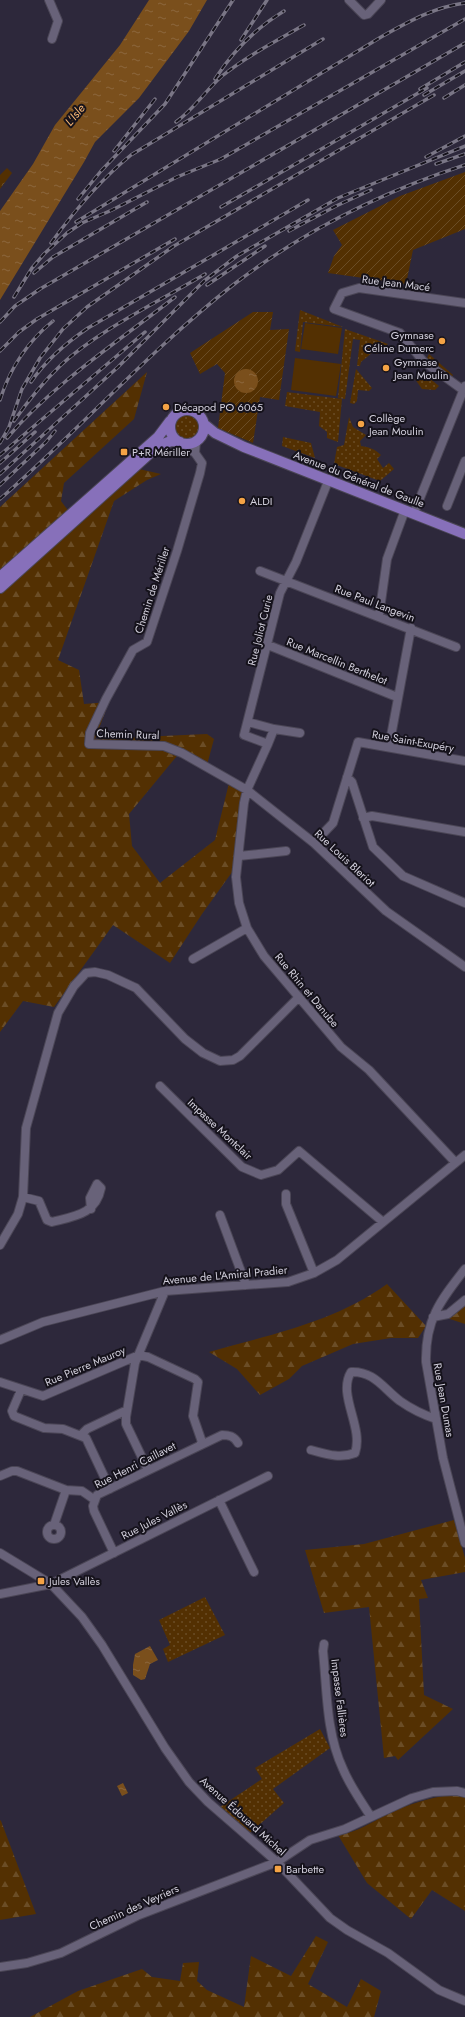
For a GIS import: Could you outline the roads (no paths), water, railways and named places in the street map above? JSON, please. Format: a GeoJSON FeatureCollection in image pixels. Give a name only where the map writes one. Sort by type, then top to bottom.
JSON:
{"type":"FeatureCollection","features":[{"type":"Feature","properties":{"kind":"main road","name":"Avenue du Général de Gaulle"},"geometry":{"type":"LineString","coordinates":[[0,577],[158,437],[177,413],[190,409],[198,413],[204,424],[215,433],[244,447],[329,479],[465,534]]}},
{"type":"Feature","properties":{"kind":"main road"},"geometry":{"type":"LineString","coordinates":[[170,421],[171,434],[180,442]]}},
{"type":"Feature","properties":{"kind":"main road"},"geometry":{"type":"LineString","coordinates":[[198,440],[203,433],[204,424]]}},
{"type":"Feature","properties":{"kind":"main road","name":"Avenue du Général de Gaulle"},"geometry":{"type":"LineString","coordinates":[[0,588],[158,446],[167,442],[191,444],[198,440],[244,447]]}},
{"type":"Feature","properties":{"kind":"street"},"geometry":{"type":"LineString","coordinates":[[50,0],[58,21],[52,38]]}},
{"type":"Feature","properties":{"kind":"street"},"geometry":{"type":"LineString","coordinates":[[349,0],[364,15],[368,14],[381,0]]}},
{"type":"Feature","properties":{"kind":"street","name":"Rue Jean Macé"},"geometry":{"type":"LineString","coordinates":[[464,388],[423,361],[400,333],[334,309],[342,293],[359,288],[465,303]]}},
{"type":"Feature","properties":{"kind":"street"},"geometry":{"type":"LineString","coordinates":[[380,616],[387,559],[464,388]]}},
{"type":"Feature","properties":{"kind":"street"},"geometry":{"type":"LineString","coordinates":[[457,405],[465,408]]}},
{"type":"Feature","properties":{"kind":"street"},"geometry":{"type":"LineString","coordinates":[[180,442],[195,453],[198,440]]}},
{"type":"Feature","properties":{"kind":"street","name":"Chemin de Mériller"},"geometry":{"type":"LineString","coordinates":[[89,744],[90,733],[106,698],[133,650],[147,642],[177,551],[200,473],[202,463],[195,453]]}},
{"type":"Feature","properties":{"kind":"street"},"geometry":{"type":"LineString","coordinates":[[447,506],[461,480],[465,461]]}},
{"type":"Feature","properties":{"kind":"street","name":"Rue Joliot Curie"},"geometry":{"type":"LineString","coordinates":[[268,744],[244,735],[280,593],[296,562],[329,479]]}},
{"type":"Feature","properties":{"kind":"street","name":"Rue Paul Langevin"},"geometry":{"type":"LineString","coordinates":[[260,571],[380,616],[456,647]]}},
{"type":"Feature","properties":{"kind":"street"},"geometry":{"type":"LineString","coordinates":[[389,747],[410,628]]}},
{"type":"Feature","properties":{"kind":"street","name":"Rue Marcellin Berthelot"},"geometry":{"type":"LineString","coordinates":[[268,645],[397,697]]}},
{"type":"Feature","properties":{"kind":"street"},"geometry":{"type":"LineString","coordinates":[[248,722],[274,729],[300,733]]}},
{"type":"Feature","properties":{"kind":"street"},"geometry":{"type":"LineString","coordinates":[[247,790],[274,729]]}},
{"type":"Feature","properties":{"kind":"street","name":"Rue Saint-Exupéry"},"geometry":{"type":"LineString","coordinates":[[347,777],[358,742],[465,761]]}},
{"type":"Feature","properties":{"kind":"street","name":"Chemin Rural"},"geometry":{"type":"LineString","coordinates":[[89,744],[164,746],[182,753],[209,768]]}},
{"type":"Feature","properties":{"kind":"street","name":"Rue Louis Bleriot"},"geometry":{"type":"LineString","coordinates":[[209,768],[247,790],[314,843],[386,911],[465,967]]}},
{"type":"Feature","properties":{"kind":"street"},"geometry":{"type":"LineString","coordinates":[[314,843],[333,823],[347,777],[352,782],[373,846],[403,876],[465,903]]}},
{"type":"Feature","properties":{"kind":"street","name":"Rue Rhin et Danube"},"geometry":{"type":"LineString","coordinates":[[247,790],[244,803],[236,877],[239,903],[247,928],[264,956],[341,1047],[369,1070],[455,1162]]}},
{"type":"Feature","properties":{"kind":"street"},"geometry":{"type":"LineString","coordinates":[[363,818],[372,816],[465,832]]}},
{"type":"Feature","properties":{"kind":"street"},"geometry":{"type":"LineString","coordinates":[[239,856],[286,851]]}},
{"type":"Feature","properties":{"kind":"street"},"geometry":{"type":"LineString","coordinates":[[193,959],[247,928]]}},
{"type":"Feature","properties":{"kind":"street"},"geometry":{"type":"LineString","coordinates":[[0,1246],[18,1214],[23,1197],[26,1128],[58,1012],[74,986],[86,973],[95,972],[108,975],[136,988],[185,1039],[203,1053],[220,1061],[233,1060],[240,1056],[298,997]]}},
{"type":"Feature","properties":{"kind":"street","name":"Impasse Montclair"},"geometry":{"type":"LineString","coordinates":[[160,1086],[242,1167],[261,1176],[278,1170],[298,1151],[383,1222]]}},
{"type":"Feature","properties":{"kind":"street","name":"Avenue de L'Amiral Pradier"},"geometry":{"type":"LineString","coordinates":[[0,1340],[43,1322],[165,1291],[288,1282],[314,1273],[337,1260],[465,1154]]}},
{"type":"Feature","properties":{"kind":"street"},"geometry":{"type":"LineString","coordinates":[[286,1194],[286,1204],[314,1273]]}},
{"type":"Feature","properties":{"kind":"street"},"geometry":{"type":"LineString","coordinates":[[23,1197],[39,1200],[47,1220],[52,1222],[91,1209]]}},
{"type":"Feature","properties":{"kind":"street"},"geometry":{"type":"LineString","coordinates":[[220,1215],[246,1285]]}},
{"type":"Feature","properties":{"kind":"street","name":"Rue Jean Dumas"},"geometry":{"type":"LineString","coordinates":[[465,1269],[441,1299],[428,1332],[426,1347],[426,1362],[443,1458],[465,1543]]}},
{"type":"Feature","properties":{"kind":"street"},"geometry":{"type":"LineString","coordinates":[[148,1470],[126,1424],[127,1410],[135,1363],[165,1291]]}},
{"type":"Feature","properties":{"kind":"street"},"geometry":{"type":"LineString","coordinates":[[433,1317],[448,1314],[465,1300]]}},
{"type":"Feature","properties":{"kind":"street","name":"Rue Pierre Mauroy"},"geometry":{"type":"LineString","coordinates":[[0,1382],[43,1396],[139,1355],[148,1357],[195,1379],[198,1382],[192,1411],[202,1442],[200,1445]]}},
{"type":"Feature","properties":{"kind":"street"},"geometry":{"type":"LineString","coordinates":[[311,1450],[335,1456],[348,1456],[355,1453],[357,1447],[356,1430],[346,1390],[347,1378],[351,1372],[369,1375],[401,1401],[436,1419]]}},
{"type":"Feature","properties":{"kind":"street"},"geometry":{"type":"LineString","coordinates":[[21,1390],[12,1411],[14,1416],[44,1428],[63,1429],[82,1435],[86,1438],[110,1489]]}},
{"type":"Feature","properties":{"kind":"street"},"geometry":{"type":"LineString","coordinates":[[82,1435],[87,1429],[127,1410]]}},
{"type":"Feature","properties":{"kind":"street","name":"Rue Henri Caillavet"},"geometry":{"type":"LineString","coordinates":[[114,1553],[94,1511],[95,1500],[100,1493],[222,1435],[230,1436],[236,1439],[238,1443]]}},
{"type":"Feature","properties":{"kind":"street"},"geometry":{"type":"LineString","coordinates":[[0,1476],[12,1471],[17,1471],[66,1490],[82,1491],[95,1500]]}},
{"type":"Feature","properties":{"kind":"street","name":"Rue Jules Vallès"},"geometry":{"type":"LineString","coordinates":[[0,1594],[51,1584],[268,1476]]}},
{"type":"Feature","properties":{"kind":"street"},"geometry":{"type":"LineString","coordinates":[[54,1525],[66,1490]]}},
{"type":"Feature","properties":{"kind":"street"},"geometry":{"type":"LineString","coordinates":[[219,1500],[254,1572]]}},
{"type":"Feature","properties":{"kind":"street","name":"Avenue Édouard Michel"},"geometry":{"type":"LineString","coordinates":[[0,1553],[51,1584],[92,1631],[165,1748],[189,1782],[208,1802],[277,1862],[330,1918],[347,1930],[388,1953],[439,1990],[465,2001]]}},
{"type":"Feature","properties":{"kind":"street","name":"Impasse Fallières"},"geometry":{"type":"LineString","coordinates":[[324,1644],[323,1651],[331,1730],[336,1751],[343,1769],[371,1817]]}},
{"type":"Feature","properties":{"kind":"street","name":"Chemin des Veyriers"},"geometry":{"type":"LineString","coordinates":[[0,1967],[27,1963],[61,1953],[139,1914],[277,1862],[310,1840],[345,1829],[412,1798],[433,1792],[457,1791],[465,1794]]}},
{"type":"Feature","properties":{"kind":"water","name":"L'Isle"},"geometry":{"type":"Polygon","coordinates":[[[149,0],[207,0],[189,31],[139,98],[95,142],[0,300],[0,211],[33,164],[55,125],[120,45],[149,0]]]}},
{"type":"Feature","properties":{"kind":"water"},"geometry":{"type":"Polygon","coordinates":[[[246,369],[254,373],[258,381],[254,389],[246,393],[238,389],[234,381],[238,373],[246,369]]]}},
{"type":"Feature","properties":{"kind":"water"},"geometry":{"type":"Polygon","coordinates":[[[150,1646],[158,1660],[150,1664],[145,1679],[141,1680],[133,1675],[135,1654],[150,1646]]]}},
{"type":"Feature","properties":{"kind":"water"},"geometry":{"type":"Polygon","coordinates":[[[123,1783],[128,1793],[122,1796],[117,1786],[123,1783]]]}},
{"type":"Feature","properties":{"kind":"railway"},"geometry":{"type":"LineString","coordinates":[[78,199],[101,171],[165,104],[233,0]]}},
{"type":"Feature","properties":{"kind":"railway"},"geometry":{"type":"LineString","coordinates":[[241,40],[267,0]]}},
{"type":"Feature","properties":{"kind":"railway"},"geometry":{"type":"LineString","coordinates":[[76,222],[381,37],[432,12],[465,3]]}},
{"type":"Feature","properties":{"kind":"railway"},"geometry":{"type":"LineString","coordinates":[[215,79],[229,59],[246,41],[264,25],[284,11]]}},
{"type":"Feature","properties":{"kind":"railway"},"geometry":{"type":"LineString","coordinates":[[14,297],[32,268],[44,254],[67,233],[82,223],[112,210],[177,177],[221,159],[465,19]]}},
{"type":"Feature","properties":{"kind":"railway"},"geometry":{"type":"LineString","coordinates":[[176,122],[189,111],[222,76],[241,62],[304,25]]}},
{"type":"Feature","properties":{"kind":"railway"},"geometry":{"type":"LineString","coordinates":[[51,243],[88,196],[131,155],[323,39]]}},
{"type":"Feature","properties":{"kind":"railway"},"geometry":{"type":"LineString","coordinates":[[0,322],[15,306],[40,289],[465,43]]}},
{"type":"Feature","properties":{"kind":"railway"},"geometry":{"type":"LineString","coordinates":[[420,89],[465,62]]}},
{"type":"Feature","properties":{"kind":"railway"},"geometry":{"type":"LineString","coordinates":[[424,95],[465,71]]}},
{"type":"Feature","properties":{"kind":"railway"},"geometry":{"type":"LineString","coordinates":[[444,98],[465,85]]}},
{"type":"Feature","properties":{"kind":"railway"},"geometry":{"type":"LineString","coordinates":[[221,207],[427,88]]}},
{"type":"Feature","properties":{"kind":"railway"},"geometry":{"type":"LineString","coordinates":[[0,443],[9,427],[22,389],[40,358],[63,329],[87,307],[174,246],[434,95]]}},
{"type":"Feature","properties":{"kind":"railway"},"geometry":{"type":"LineString","coordinates":[[114,151],[155,99]]}},
{"type":"Feature","properties":{"kind":"railway"},"geometry":{"type":"LineString","coordinates":[[426,157],[465,136]]}},
{"type":"Feature","properties":{"kind":"railway"},"geometry":{"type":"LineString","coordinates":[[0,474],[118,367],[204,281],[237,256],[338,198],[465,146]]}},
{"type":"Feature","properties":{"kind":"railway"},"geometry":{"type":"LineString","coordinates":[[436,164],[465,154]]}},
{"type":"Feature","properties":{"kind":"railway"},"geometry":{"type":"LineString","coordinates":[[0,499],[173,336],[202,310],[259,266],[315,231],[344,215],[403,188],[465,165]]}},
{"type":"Feature","properties":{"kind":"railway"},"geometry":{"type":"LineString","coordinates":[[289,231],[336,206],[371,190]]}},
{"type":"Feature","properties":{"kind":"railway"},"geometry":{"type":"LineString","coordinates":[[31,382],[43,366],[57,352],[88,328],[308,200]]}},
{"type":"Feature","properties":{"kind":"railway"},"geometry":{"type":"LineString","coordinates":[[34,273],[53,257],[147,202]]}},
{"type":"Feature","properties":{"kind":"railway"},"geometry":{"type":"LineString","coordinates":[[0,351],[19,332],[37,319],[175,239]]}},
{"type":"Feature","properties":{"kind":"railway"},"geometry":{"type":"LineString","coordinates":[[207,285],[265,246]]}},
{"type":"Feature","properties":{"kind":"railway"},"geometry":{"type":"LineString","coordinates":[[14,421],[48,378],[76,352],[130,316],[205,274]]}},
{"type":"Feature","properties":{"kind":"railway"},"geometry":{"type":"LineString","coordinates":[[7,438],[25,418],[66,381],[175,297]]}},
{"type":"Feature","properties":{"kind":"railway"},"geometry":{"type":"LineString","coordinates":[[0,400],[4,388],[20,356],[35,338],[53,321]]}},
{"type":"Feature","properties":{"kind":"railway"},"geometry":{"type":"LineString","coordinates":[[0,455],[145,332]]}},
{"type":"Feature","properties":{"kind":"railway"},"geometry":{"type":"LineString","coordinates":[[0,485],[46,442],[55,431]]}},
{"type":"Feature","properties":{"kind":"railway"},"geometry":{"type":"LineString","coordinates":[[0,463],[35,432]]}},
{"type":"Feature","properties":{"kind":"place","name":"Gymnase Céline Dumerc"},"geometry":{"type":"Point","coordinates":[442,341]}},
{"type":"Feature","properties":{"kind":"place","name":"Gymnase Jean Moulin"},"geometry":{"type":"Point","coordinates":[386,368]}},
{"type":"Feature","properties":{"kind":"place","name":"Décapod PO 6065"},"geometry":{"type":"Point","coordinates":[166,407]}},
{"type":"Feature","properties":{"kind":"place","name":"Collège Jean Moulin"},"geometry":{"type":"Point","coordinates":[361,424]}},
{"type":"Feature","properties":{"kind":"place","name":"P+R Mériller"},"geometry":{"type":"Point","coordinates":[124,452]}},
{"type":"Feature","properties":{"kind":"place","name":"ALDI"},"geometry":{"type":"Point","coordinates":[242,501]}},
{"type":"Feature","properties":{"kind":"place","name":"Jules Vallès"},"geometry":{"type":"Point","coordinates":[41,1581]}},
{"type":"Feature","properties":{"kind":"place","name":"Barbette"},"geometry":{"type":"Point","coordinates":[278,1869]}}]}
